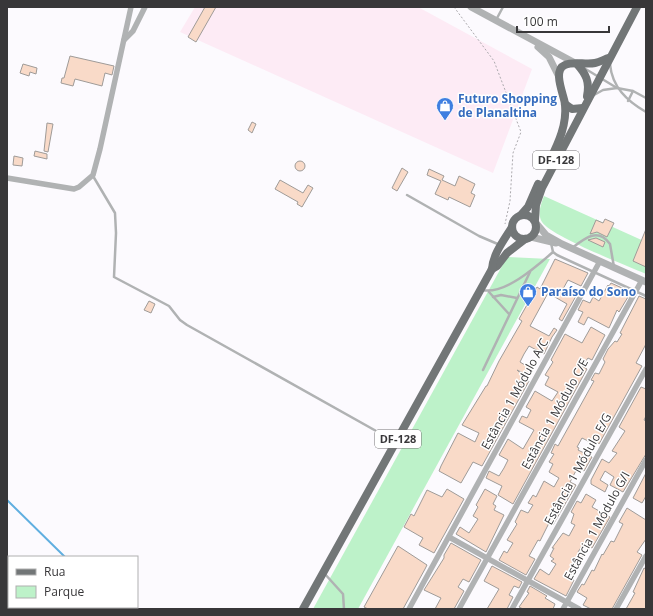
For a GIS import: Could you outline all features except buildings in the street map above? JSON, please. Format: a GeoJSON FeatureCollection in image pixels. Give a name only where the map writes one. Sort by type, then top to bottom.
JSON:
{"type":"FeatureCollection","features":[{"type":"Feature","properties":{"kind":"main road","name":"DF-128"},"geometry":{"type":"LineString","coordinates":[[492,269],[497,266],[506,254],[535,232],[536,205],[542,188],[598,77],[636,7]]}},
{"type":"Feature","properties":{"kind":"main road"},"geometry":{"type":"LineString","coordinates":[[558,75],[563,65],[596,63],[609,58]]}},
{"type":"Feature","properties":{"kind":"main road"},"geometry":{"type":"LineString","coordinates":[[565,104],[567,107],[572,109],[584,106],[588,81],[584,72],[577,64]]}},
{"type":"Feature","properties":{"kind":"main road","name":"DF-128"},"geometry":{"type":"LineString","coordinates":[[303,609],[396,442],[484,291],[492,269],[492,263],[508,227],[528,206],[558,144],[563,129],[565,104],[558,75]]}},
{"type":"Feature","properties":{"kind":"main road"},"geometry":{"type":"LineString","coordinates":[[521,215],[530,216],[535,222]]}},
{"type":"Feature","properties":{"kind":"main road"},"geometry":{"type":"LineString","coordinates":[[508,227],[516,236],[528,238]]}},
{"type":"Feature","properties":{"kind":"street"},"geometry":{"type":"LineString","coordinates":[[7,178],[74,189],[79,187],[93,175],[131,7]]}},
{"type":"Feature","properties":{"kind":"street"},"geometry":{"type":"LineString","coordinates":[[124,40],[133,31],[146,7]]}},
{"type":"Feature","properties":{"kind":"street"},"geometry":{"type":"LineString","coordinates":[[471,7],[577,64]]}},
{"type":"Feature","properties":{"kind":"street"},"geometry":{"type":"LineString","coordinates":[[531,40],[549,56],[558,75]]}},
{"type":"Feature","properties":{"kind":"street"},"geometry":{"type":"LineString","coordinates":[[7,182],[14,180]]}},
{"type":"Feature","properties":{"kind":"street"},"geometry":{"type":"LineString","coordinates":[[535,222],[546,235],[571,249],[644,281]]}},
{"type":"Feature","properties":{"kind":"street"},"geometry":{"type":"LineString","coordinates":[[528,238],[562,244]]}},
{"type":"Feature","properties":{"kind":"street","name":"Estância 1 Módulo A/C"},"geometry":{"type":"LineString","coordinates":[[409,609],[600,261]]}},
{"type":"Feature","properties":{"kind":"street","name":"Estância 1 Módulo C/E"},"geometry":{"type":"LineString","coordinates":[[459,609],[636,291],[644,281]]}},
{"type":"Feature","properties":{"kind":"street","name":"Estância 1 Módulo E/G"},"geometry":{"type":"LineString","coordinates":[[512,609],[646,369]]}},
{"type":"Feature","properties":{"kind":"street","name":"Estância 1 Módulo G/I"},"geometry":{"type":"LineString","coordinates":[[563,609],[646,460]]}},
{"type":"Feature","properties":{"kind":"street"},"geometry":{"type":"LineString","coordinates":[[449,537],[579,609]]}},
{"type":"Feature","properties":{"kind":"street"},"geometry":{"type":"LineString","coordinates":[[616,609],[646,556]]}},
{"type":"Feature","properties":{"kind":"lane"},"geometry":{"type":"LineString","coordinates":[[496,21],[503,7]]}},
{"type":"Feature","properties":{"kind":"lane"},"geometry":{"type":"LineString","coordinates":[[609,58],[611,73],[617,88],[628,101],[646,112]]}},
{"type":"Feature","properties":{"kind":"lane"},"geometry":{"type":"LineString","coordinates":[[577,64],[617,88]]}},
{"type":"Feature","properties":{"kind":"lane"},"geometry":{"type":"LineString","coordinates":[[584,106],[591,96],[603,90],[617,88],[633,91],[646,98]]}},
{"type":"Feature","properties":{"kind":"lane"},"geometry":{"type":"LineString","coordinates":[[628,101],[633,91]]}},
{"type":"Feature","properties":{"kind":"lane"},"geometry":{"type":"LineString","coordinates":[[93,175],[115,212],[116,233],[114,277],[169,306],[180,320],[187,325],[396,442]]}},
{"type":"Feature","properties":{"kind":"lane"},"geometry":{"type":"LineString","coordinates":[[407,195],[500,246]]}},
{"type":"Feature","properties":{"kind":"lane"},"geometry":{"type":"LineString","coordinates":[[571,249],[592,234],[601,236],[610,244],[614,267]]}},
{"type":"Feature","properties":{"kind":"lane"},"geometry":{"type":"LineString","coordinates":[[551,243],[553,252]]}},
{"type":"Feature","properties":{"kind":"lane"},"geometry":{"type":"LineString","coordinates":[[484,291],[506,286],[530,272],[553,252]]}},
{"type":"Feature","properties":{"kind":"lane"},"geometry":{"type":"LineString","coordinates":[[553,252],[646,296]]}},
{"type":"Feature","properties":{"kind":"lane"},"geometry":{"type":"LineString","coordinates":[[483,370],[530,272]]}},
{"type":"Feature","properties":{"kind":"lane"},"geometry":{"type":"LineString","coordinates":[[484,291],[493,297],[509,314]]}},
{"type":"Feature","properties":{"kind":"lane"},"geometry":{"type":"LineString","coordinates":[[493,297],[501,295],[517,298]]}},
{"type":"Feature","properties":{"kind":"lane"},"geometry":{"type":"LineString","coordinates":[[324,573],[343,594],[344,609]]}},
{"type":"Feature","properties":{"kind":"path"},"geometry":{"type":"LineString","coordinates":[[454,7],[494,61],[521,132],[514,152],[508,227]]}},
{"type":"Feature","properties":{"kind":"shaded area","name":"Futuro Shopping de Planaltina"},"geometry":{"type":"Polygon","coordinates":[[[195,7],[418,7],[532,69],[493,173],[180,32],[195,7]]]}},
{"type":"Feature","properties":{"kind":"green space"},"geometry":{"type":"Polygon","coordinates":[[[544,196],[646,242],[646,274],[574,243],[549,228],[542,222],[540,216],[540,209],[544,196]]]}},
{"type":"Feature","properties":{"kind":"green space"},"geometry":{"type":"Polygon","coordinates":[[[507,257],[550,259],[358,609],[313,609],[507,257]]]}},
{"type":"Feature","properties":{"kind":"waterway"},"geometry":{"type":"LineString","coordinates":[[7,500],[64,556]]}},
{"type":"Feature","properties":{"kind":"place","name":"Futuro Shopping de Planaltina"},"geometry":{"type":"Point","coordinates":[445,121]}},
{"type":"Feature","properties":{"kind":"place","name":"Paraíso do Sono"},"geometry":{"type":"Point","coordinates":[528,307]}}]}
